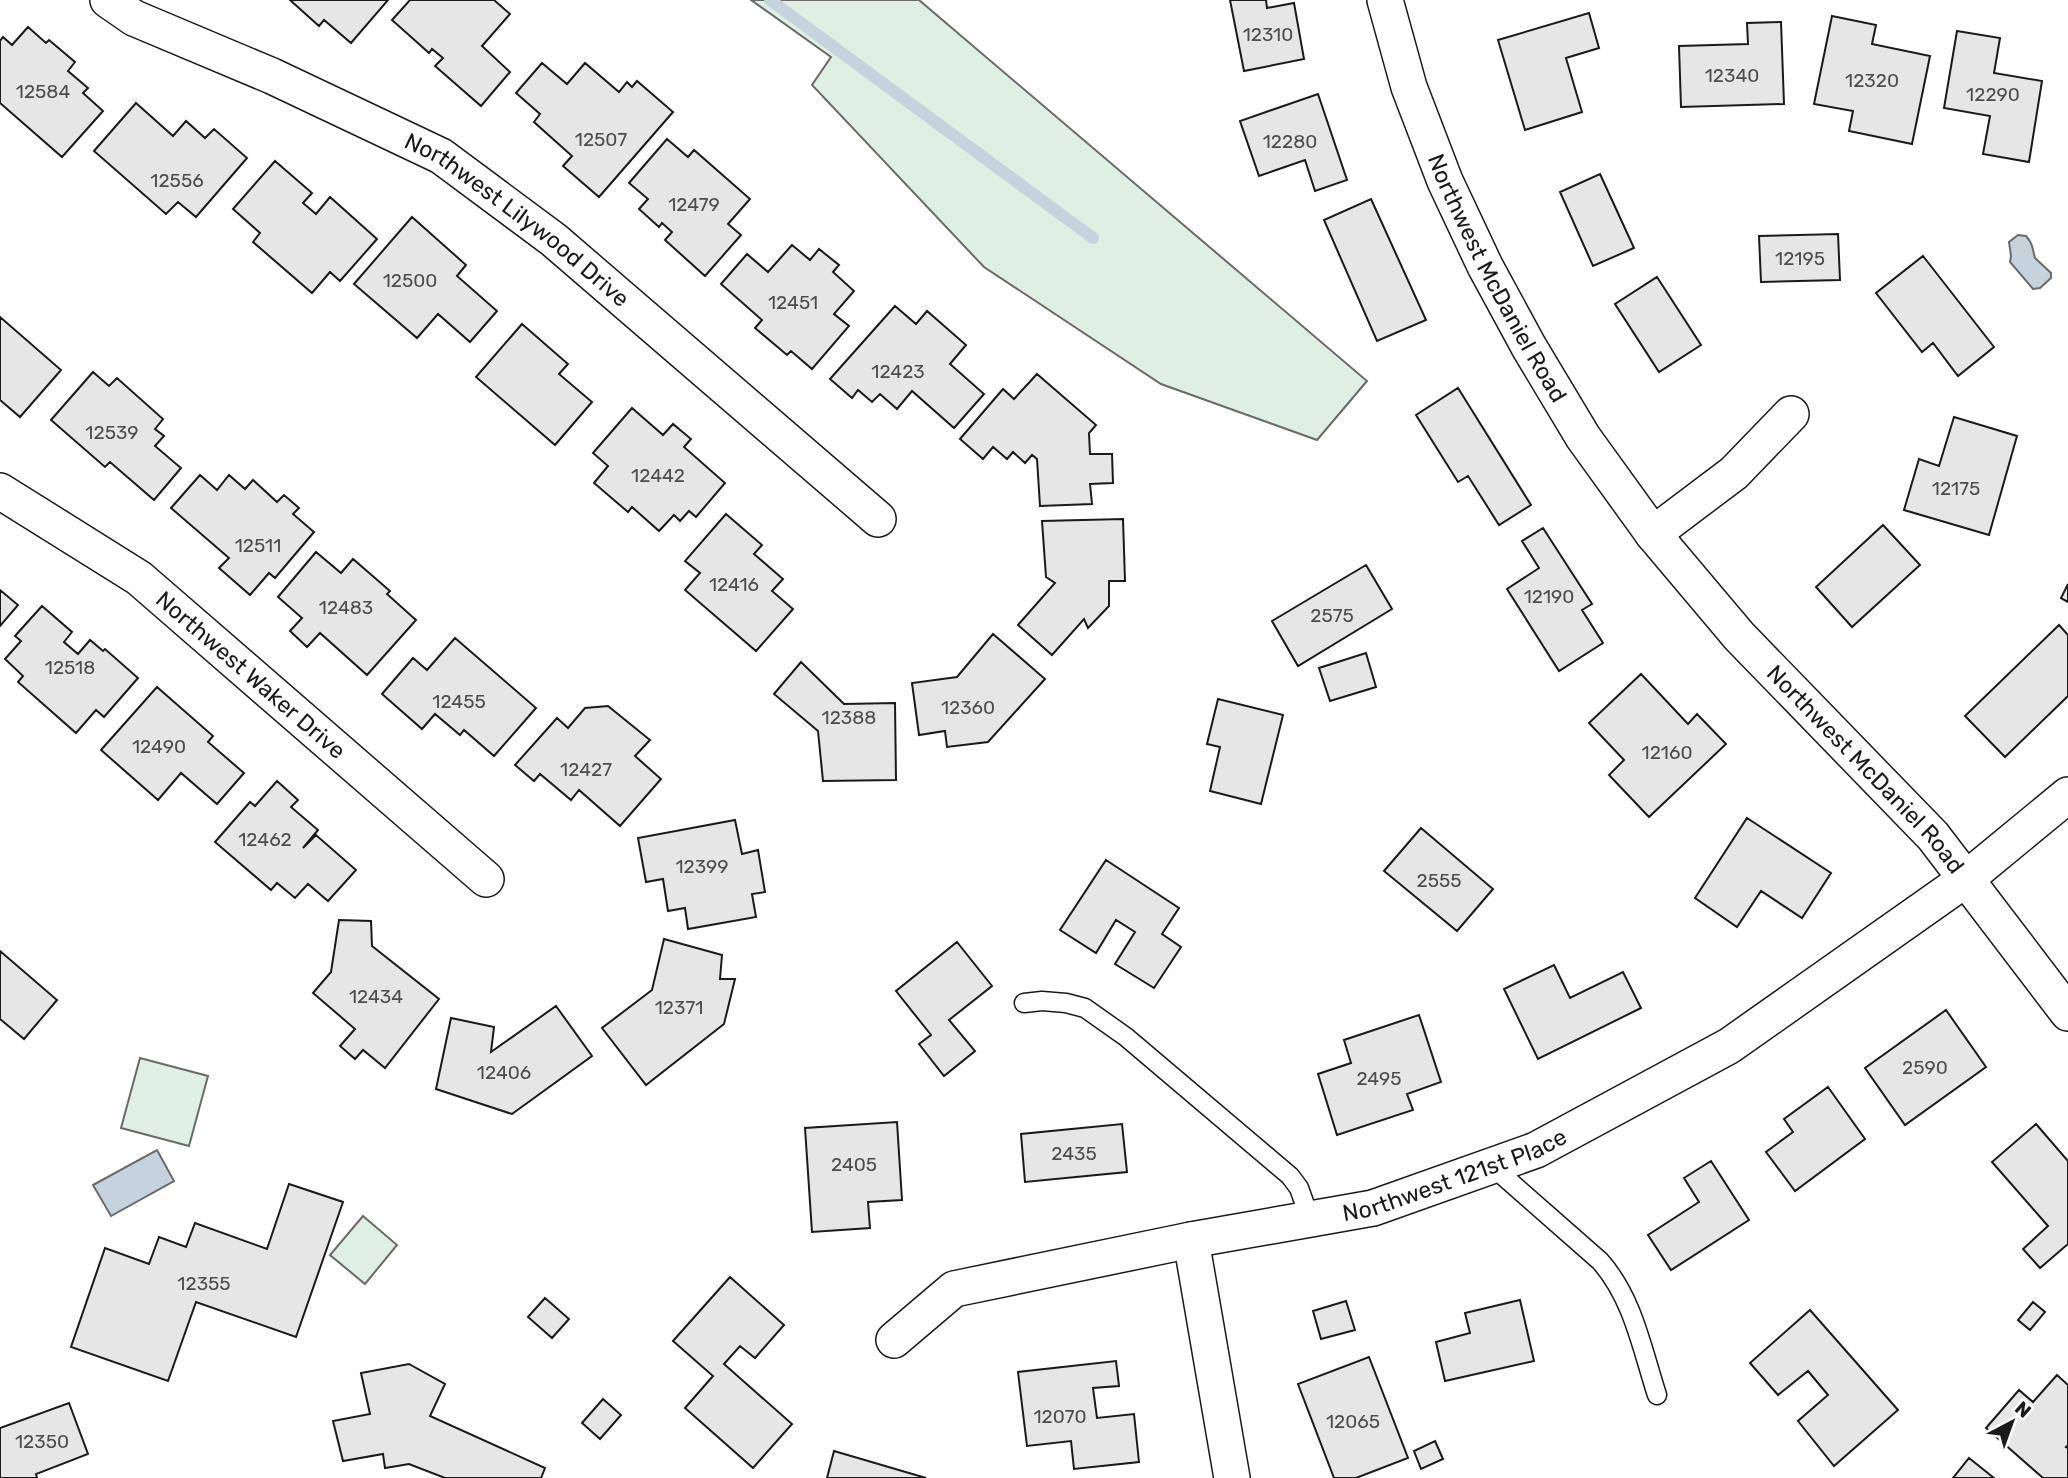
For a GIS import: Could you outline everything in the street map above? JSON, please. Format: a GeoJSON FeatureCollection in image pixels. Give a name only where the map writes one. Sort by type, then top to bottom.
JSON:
{"type":"FeatureCollection","features":[{"type":"Feature","properties":{"kind":"street","name":"Northwest Lilywood Drive"},"geometry":{"type":"LineString","coordinates":[[108,0],[134,18],[272,76],[442,156],[554,240],[878,519]]}},
{"type":"Feature","properties":{"kind":"street","name":"Northwest McDaniel Road"},"geometry":{"type":"LineString","coordinates":[[1385,0],[1409,87],[1445,181],[1485,267],[1583,437],[1653,534],[1739,636],[1933,836],[2068,1013]]}},
{"type":"Feature","properties":{"kind":"street"},"geometry":{"type":"LineString","coordinates":[[1653,534],[1734,472],[1791,414]]}},
{"type":"Feature","properties":{"kind":"street","name":"Northwest Waker Drive"},"geometry":{"type":"LineString","coordinates":[[0,491],[139,578],[486,879]]}},
{"type":"Feature","properties":{"kind":"street","name":"Northwest 121st Place"},"geometry":{"type":"LineString","coordinates":[[894,1340],[954,1289],[1191,1240],[1373,1208],[1536,1150],[1729,1046],[1966,879],[2068,795]]}},
{"type":"Feature","properties":{"kind":"street"},"geometry":{"type":"LineString","coordinates":[[1191,1240],[1232,1478]]}},
{"type":"Feature","properties":{"kind":"lane"},"geometry":{"type":"LineString","coordinates":[[1024,1003],[1042,1001],[1084,1008],[1126,1037],[1290,1176],[1299,1188],[1310,1219]]}},
{"type":"Feature","properties":{"kind":"lane"},"geometry":{"type":"LineString","coordinates":[[1492,1166],[1593,1254],[1613,1276],[1623,1294],[1657,1395]]}},
{"type":"Feature","properties":{"kind":"green space"},"geometry":{"type":"Polygon","coordinates":[[[751,0],[919,0],[1367,381],[1317,440],[1161,384],[984,267],[812,85],[831,57],[751,0]]]}},
{"type":"Feature","properties":{"kind":"green space"},"geometry":{"type":"Polygon","coordinates":[[[140,1058],[208,1076],[189,1146],[121,1128],[140,1058]]]}},
{"type":"Feature","properties":{"kind":"green space"},"geometry":{"type":"Polygon","coordinates":[[[363,1216],[397,1245],[365,1284],[330,1255],[363,1216]]]}},
{"type":"Feature","properties":{"kind":"shaded area"},"geometry":{"type":"Polygon","coordinates":[[[2018,235],[2026,236],[2035,258],[2051,273],[2051,278],[2040,288],[2033,289],[2010,262],[2009,242],[2018,235]]]}},
{"type":"Feature","properties":{"kind":"shaded area"},"geometry":{"type":"Polygon","coordinates":[[[157,1150],[174,1181],[111,1216],[93,1185],[157,1150]]]}},
{"type":"Feature","properties":{"kind":"building"},"geometry":{"type":"Polygon","coordinates":[[[290,0],[388,0],[351,43],[324,20],[319,26],[290,0]]]}},
{"type":"Feature","properties":{"kind":"building"},"geometry":{"type":"Polygon","coordinates":[[[410,0],[494,0],[510,14],[482,46],[510,72],[481,106],[435,66],[443,58],[432,49],[429,53],[392,20],[410,0]]]}},
{"type":"Feature","properties":{"kind":"building"},"geometry":{"type":"Polygon","coordinates":[[[1230,0],[1266,0],[1267,8],[1294,3],[1304,59],[1244,71],[1230,0]]]}},
{"type":"Feature","properties":{"kind":"building"},"geometry":{"type":"Polygon","coordinates":[[[1589,13],[1599,48],[1566,58],[1582,112],[1525,130],[1498,40],[1589,13]]]}},
{"type":"Feature","properties":{"kind":"building"},"geometry":{"type":"Polygon","coordinates":[[[1832,16],[1876,25],[1872,44],[1930,56],[1912,144],[1849,131],[1853,111],[1814,104],[1832,16]]]}},
{"type":"Feature","properties":{"kind":"building"},"geometry":{"type":"Polygon","coordinates":[[[1781,22],[1784,104],[1681,107],[1679,46],[1748,44],[1747,23],[1781,22]]]}},
{"type":"Feature","properties":{"kind":"building"},"geometry":{"type":"Polygon","coordinates":[[[28,27],[46,43],[49,40],[75,62],[68,71],[88,88],[83,93],[103,111],[62,157],[0,103],[0,41],[3,37],[12,45],[28,27]]]}},
{"type":"Feature","properties":{"kind":"building"},"geometry":{"type":"Polygon","coordinates":[[[1957,31],[2000,38],[1994,73],[2042,81],[2029,162],[1983,154],[1990,116],[1944,108],[1957,31]]]}},
{"type":"Feature","properties":{"kind":"building"},"geometry":{"type":"Polygon","coordinates":[[[542,63],[567,84],[585,63],[619,92],[627,82],[632,87],[637,81],[673,112],[599,197],[563,166],[572,156],[534,122],[540,114],[516,93],[542,63]]]}},
{"type":"Feature","properties":{"kind":"building"},"geometry":{"type":"Polygon","coordinates":[[[1318,94],[1347,180],[1315,191],[1305,160],[1259,176],[1240,121],[1318,94]]]}},
{"type":"Feature","properties":{"kind":"building"},"geometry":{"type":"Polygon","coordinates":[[[136,103],[173,136],[186,121],[205,138],[214,129],[247,158],[196,217],[178,202],[166,214],[94,151],[136,103]]]}},
{"type":"Feature","properties":{"kind":"building"},"geometry":{"type":"Polygon","coordinates":[[[667,139],[688,157],[694,150],[750,199],[728,224],[741,235],[705,276],[665,240],[672,232],[662,223],[659,227],[639,209],[648,199],[629,183],[667,139]]]}},
{"type":"Feature","properties":{"kind":"building"},"geometry":{"type":"Polygon","coordinates":[[[275,161],[312,193],[303,203],[316,214],[330,197],[377,239],[340,281],[330,272],[312,293],[253,242],[260,233],[233,209],[275,161]]]}},
{"type":"Feature","properties":{"kind":"building"},"geometry":{"type":"Polygon","coordinates":[[[1600,174],[1634,248],[1593,266],[1560,192],[1600,174]]]}},
{"type":"Feature","properties":{"kind":"building"},"geometry":{"type":"Polygon","coordinates":[[[1371,199],[1426,320],[1377,341],[1324,220],[1371,199]]]}},
{"type":"Feature","properties":{"kind":"building"},"geometry":{"type":"Polygon","coordinates":[[[412,217],[466,265],[457,276],[497,311],[470,342],[438,314],[417,338],[354,284],[412,217]]]}},
{"type":"Feature","properties":{"kind":"building"},"geometry":{"type":"Polygon","coordinates":[[[1838,234],[1840,280],[1761,282],[1759,236],[1838,234]]]}},
{"type":"Feature","properties":{"kind":"building"},"geometry":{"type":"Polygon","coordinates":[[[792,245],[810,260],[819,249],[839,265],[833,272],[854,291],[834,314],[849,326],[812,369],[791,351],[787,355],[755,328],[762,320],[721,284],[747,254],[768,272],[792,245]]]}},
{"type":"Feature","properties":{"kind":"building"},"geometry":{"type":"Polygon","coordinates":[[[1923,256],[1994,347],[1958,376],[1933,343],[1922,352],[1876,293],[1923,256]]]}},
{"type":"Feature","properties":{"kind":"building"},"geometry":{"type":"Polygon","coordinates":[[[1657,277],[1701,345],[1659,372],[1615,304],[1657,277]]]}},
{"type":"Feature","properties":{"kind":"building"},"geometry":{"type":"Polygon","coordinates":[[[895,306],[916,324],[927,311],[966,345],[950,364],[984,394],[954,428],[912,391],[897,409],[880,394],[872,402],[858,390],[852,398],[830,379],[895,306]]]}},
{"type":"Feature","properties":{"kind":"building"},"geometry":{"type":"Polygon","coordinates":[[[0,317],[61,370],[20,417],[0,400],[0,317]]]}},
{"type":"Feature","properties":{"kind":"building"},"geometry":{"type":"Polygon","coordinates":[[[522,324],[568,364],[559,374],[592,402],[555,445],[476,377],[522,324]]]}},
{"type":"Feature","properties":{"kind":"building"},"geometry":{"type":"Polygon","coordinates":[[[93,372],[109,386],[117,378],[163,419],[155,429],[164,436],[155,446],[181,468],[154,500],[110,462],[105,467],[51,420],[93,372]]]}},
{"type":"Feature","properties":{"kind":"building"},"geometry":{"type":"Polygon","coordinates":[[[1037,374],[1096,425],[1089,433],[1090,454],[1112,454],[1113,483],[1090,484],[1092,504],[1040,506],[1037,459],[1032,455],[1025,463],[1013,452],[1007,459],[993,447],[983,459],[960,439],[1003,389],[1014,399],[1037,374]]]}},
{"type":"Feature","properties":{"kind":"building"},"geometry":{"type":"Polygon","coordinates":[[[1458,388],[1531,505],[1499,525],[1468,476],[1458,482],[1416,415],[1458,388]]]}},
{"type":"Feature","properties":{"kind":"building"},"geometry":{"type":"Polygon","coordinates":[[[632,408],[663,435],[673,424],[691,439],[684,447],[725,483],[696,517],[689,511],[680,521],[674,515],[659,531],[632,507],[628,512],[594,483],[608,466],[593,453],[632,408]]]}},
{"type":"Feature","properties":{"kind":"building"},"geometry":{"type":"Polygon","coordinates":[[[1954,417],[2017,436],[1989,535],[1904,510],[1919,459],[1939,466],[1954,417]]]}},
{"type":"Feature","properties":{"kind":"building"},"geometry":{"type":"Polygon","coordinates":[[[200,475],[217,490],[229,475],[245,489],[253,480],[277,502],[284,495],[299,508],[293,514],[314,532],[275,578],[269,573],[250,595],[219,568],[229,558],[171,508],[200,475]]]}},
{"type":"Feature","properties":{"kind":"building"},"geometry":{"type":"Polygon","coordinates":[[[726,514],[762,545],[754,554],[783,579],[772,591],[793,609],[756,651],[685,590],[700,573],[685,561],[726,514]]]}},
{"type":"Feature","properties":{"kind":"building"},"geometry":{"type":"Polygon","coordinates":[[[1123,519],[1125,581],[1109,581],[1109,606],[1088,628],[1084,619],[1052,655],[1018,625],[1055,583],[1046,577],[1042,521],[1123,519]]]}},
{"type":"Feature","properties":{"kind":"building"},"geometry":{"type":"Polygon","coordinates":[[[1883,525],[1920,565],[1852,627],[1816,587],[1883,525]]]}},
{"type":"Feature","properties":{"kind":"building"},"geometry":{"type":"Polygon","coordinates":[[[1543,528],[1592,604],[1582,610],[1603,643],[1559,671],[1507,589],[1539,568],[1522,541],[1543,528]]]}},
{"type":"Feature","properties":{"kind":"building"},"geometry":{"type":"Polygon","coordinates":[[[316,552],[341,573],[353,559],[390,591],[387,594],[416,620],[367,675],[320,633],[307,647],[290,631],[302,618],[278,597],[316,552]]]}},
{"type":"Feature","properties":{"kind":"building"},"geometry":{"type":"Polygon","coordinates":[[[1366,565],[1392,609],[1298,666],[1272,621],[1366,565]]]}},
{"type":"Feature","properties":{"kind":"building"},"geometry":{"type":"Polygon","coordinates":[[[2068,584],[2068,602],[2061,598],[2068,584]]]}},
{"type":"Feature","properties":{"kind":"building"},"geometry":{"type":"Polygon","coordinates":[[[0,590],[18,605],[0,626],[0,590]]]}},
{"type":"Feature","properties":{"kind":"building"},"geometry":{"type":"Polygon","coordinates":[[[42,606],[72,632],[64,642],[78,654],[90,640],[103,651],[105,649],[138,678],[104,717],[96,710],[76,733],[18,682],[23,676],[5,659],[21,641],[15,636],[42,606]]]}},
{"type":"Feature","properties":{"kind":"building"},"geometry":{"type":"Polygon","coordinates":[[[2059,625],[2068,635],[2068,696],[2005,757],[1965,716],[2059,625]]]}},
{"type":"Feature","properties":{"kind":"building"},"geometry":{"type":"Polygon","coordinates":[[[993,634],[1045,679],[988,742],[947,747],[945,731],[919,735],[912,683],[957,677],[993,634]]]}},
{"type":"Feature","properties":{"kind":"building"},"geometry":{"type":"Polygon","coordinates":[[[455,638],[536,708],[494,756],[464,730],[460,735],[435,714],[422,729],[382,694],[413,658],[427,670],[455,638]]]}},
{"type":"Feature","properties":{"kind":"building"},"geometry":{"type":"Polygon","coordinates":[[[1366,653],[1376,687],[1330,701],[1319,668],[1366,653]]]}},
{"type":"Feature","properties":{"kind":"building"},"geometry":{"type":"Polygon","coordinates":[[[801,662],[844,704],[895,703],[896,780],[823,781],[818,731],[774,694],[801,662]]]}},
{"type":"Feature","properties":{"kind":"building"},"geometry":{"type":"Polygon","coordinates":[[[1641,674],[1688,724],[1697,714],[1726,744],[1649,817],[1609,775],[1624,760],[1589,723],[1641,674]]]}},
{"type":"Feature","properties":{"kind":"building"},"geometry":{"type":"Polygon","coordinates":[[[157,687],[213,736],[208,742],[244,773],[217,804],[181,773],[158,800],[101,750],[157,687]]]}},
{"type":"Feature","properties":{"kind":"building"},"geometry":{"type":"Polygon","coordinates":[[[1218,699],[1283,715],[1261,804],[1210,791],[1220,747],[1207,744],[1218,699]]]}},
{"type":"Feature","properties":{"kind":"building"},"geometry":{"type":"Polygon","coordinates":[[[608,706],[650,740],[635,756],[661,779],[620,826],[579,790],[571,800],[540,774],[534,781],[515,765],[557,718],[568,728],[585,708],[608,706]]]}},
{"type":"Feature","properties":{"kind":"building"},"geometry":{"type":"Polygon","coordinates":[[[277,781],[298,800],[291,807],[318,830],[303,848],[316,835],[356,870],[328,901],[308,884],[295,898],[277,883],[271,890],[215,842],[250,802],[255,806],[277,781]]]}},
{"type":"Feature","properties":{"kind":"building"},"geometry":{"type":"Polygon","coordinates":[[[1747,818],[1831,873],[1802,918],[1761,891],[1737,927],[1695,898],[1747,818]]]}},
{"type":"Feature","properties":{"kind":"building"},"geometry":{"type":"Polygon","coordinates":[[[735,820],[742,854],[758,850],[765,892],[752,894],[756,917],[688,929],[685,908],[668,911],[663,879],[646,882],[638,838],[735,820]]]}},
{"type":"Feature","properties":{"kind":"building"},"geometry":{"type":"Polygon","coordinates":[[[1421,828],[1493,889],[1457,931],[1384,871],[1421,828]]]}},
{"type":"Feature","properties":{"kind":"building"},"geometry":{"type":"Polygon","coordinates":[[[1106,860],[1179,908],[1162,934],[1181,947],[1154,988],[1115,964],[1135,932],[1116,920],[1096,953],[1060,930],[1106,860]]]}},
{"type":"Feature","properties":{"kind":"building"},"geometry":{"type":"Polygon","coordinates":[[[339,920],[371,921],[372,946],[439,999],[385,1068],[363,1050],[355,1059],[340,1046],[355,1029],[313,993],[331,972],[339,920]]]}},
{"type":"Feature","properties":{"kind":"building"},"geometry":{"type":"Polygon","coordinates":[[[664,939],[722,955],[720,979],[735,979],[724,1024],[646,1085],[602,1028],[652,990],[664,939]]]}},
{"type":"Feature","properties":{"kind":"building"},"geometry":{"type":"Polygon","coordinates":[[[957,942],[992,986],[949,1020],[975,1051],[944,1076],[919,1044],[931,1035],[896,991],[957,942]]]}},
{"type":"Feature","properties":{"kind":"building"},"geometry":{"type":"Polygon","coordinates":[[[0,951],[57,1000],[24,1039],[0,1019],[0,951]]]}},
{"type":"Feature","properties":{"kind":"building"},"geometry":{"type":"Polygon","coordinates":[[[1554,965],[1570,998],[1623,972],[1641,1008],[1538,1059],[1504,989],[1554,965]]]}},
{"type":"Feature","properties":{"kind":"building"},"geometry":{"type":"Polygon","coordinates":[[[556,1006],[592,1056],[512,1114],[436,1089],[451,1018],[494,1027],[491,1052],[556,1006]]]}},
{"type":"Feature","properties":{"kind":"building"},"geometry":{"type":"Polygon","coordinates":[[[1946,1010],[1986,1067],[1905,1125],[1865,1068],[1946,1010]]]}},
{"type":"Feature","properties":{"kind":"building"},"geometry":{"type":"Polygon","coordinates":[[[1419,1015],[1441,1082],[1407,1094],[1413,1110],[1337,1135],[1318,1074],[1351,1063],[1344,1040],[1419,1015]]]}},
{"type":"Feature","properties":{"kind":"building"},"geometry":{"type":"Polygon","coordinates":[[[1828,1087],[1865,1139],[1795,1191],[1766,1152],[1793,1132],[1784,1119],[1828,1087]]]}},
{"type":"Feature","properties":{"kind":"building"},"geometry":{"type":"Polygon","coordinates":[[[897,1122],[902,1200],[868,1202],[870,1228],[812,1232],[805,1128],[897,1122]]]}},
{"type":"Feature","properties":{"kind":"building"},"geometry":{"type":"Polygon","coordinates":[[[1122,1124],[1127,1172],[1025,1182],[1021,1134],[1122,1124]]]}},
{"type":"Feature","properties":{"kind":"building"},"geometry":{"type":"Polygon","coordinates":[[[2036,1124],[2068,1161],[2068,1244],[2040,1268],[2023,1249],[2048,1226],[1992,1162],[2036,1124]]]}},
{"type":"Feature","properties":{"kind":"building"},"geometry":{"type":"Polygon","coordinates":[[[1711,1161],[1749,1220],[1671,1270],[1648,1235],[1699,1202],[1684,1178],[1711,1161]]]}},
{"type":"Feature","properties":{"kind":"building"},"geometry":{"type":"Polygon","coordinates":[[[289,1184],[343,1202],[296,1337],[196,1302],[168,1381],[71,1347],[105,1248],[149,1264],[159,1237],[186,1247],[195,1223],[267,1249],[289,1184]]]}},
{"type":"Feature","properties":{"kind":"building"},"geometry":{"type":"Polygon","coordinates":[[[730,1277],[784,1325],[755,1358],[740,1346],[724,1364],[792,1424],[753,1468],[685,1408],[713,1376],[673,1341],[730,1277]]]}},
{"type":"Feature","properties":{"kind":"building"},"geometry":{"type":"Polygon","coordinates":[[[545,1298],[569,1319],[552,1338],[528,1317],[545,1298]]]}},
{"type":"Feature","properties":{"kind":"building"},"geometry":{"type":"Polygon","coordinates":[[[1520,1300],[1534,1361],[1445,1381],[1436,1342],[1470,1333],[1465,1313],[1520,1300]]]}},
{"type":"Feature","properties":{"kind":"building"},"geometry":{"type":"Polygon","coordinates":[[[1346,1301],[1355,1330],[1321,1339],[1313,1311],[1346,1301]]]}},
{"type":"Feature","properties":{"kind":"building"},"geometry":{"type":"Polygon","coordinates":[[[2033,1302],[2045,1312],[2030,1330],[2018,1320],[2033,1302]]]}},
{"type":"Feature","properties":{"kind":"building"},"geometry":{"type":"Polygon","coordinates":[[[1810,1310],[1898,1410],[1834,1466],[1798,1421],[1828,1395],[1808,1371],[1778,1395],[1750,1363],[1810,1310]]]}},
{"type":"Feature","properties":{"kind":"building"},"geometry":{"type":"Polygon","coordinates":[[[1369,1357],[1408,1458],[1356,1478],[1334,1478],[1298,1384],[1369,1357]]]}},
{"type":"Feature","properties":{"kind":"building"},"geometry":{"type":"Polygon","coordinates":[[[1116,1361],[1119,1386],[1093,1388],[1097,1418],[1134,1414],[1139,1462],[1074,1469],[1071,1441],[1027,1446],[1018,1372],[1116,1361]]]}},
{"type":"Feature","properties":{"kind":"building"},"geometry":{"type":"Polygon","coordinates":[[[409,1364],[445,1384],[430,1416],[545,1468],[541,1478],[445,1478],[409,1464],[385,1468],[383,1454],[343,1461],[333,1421],[370,1414],[361,1373],[409,1364]]]}},
{"type":"Feature","properties":{"kind":"building"},"geometry":{"type":"Polygon","coordinates":[[[2057,1375],[2068,1385],[2068,1478],[2043,1478],[1986,1428],[2019,1390],[2033,1402],[2057,1375]]]}},
{"type":"Feature","properties":{"kind":"building"},"geometry":{"type":"Polygon","coordinates":[[[603,1399],[621,1415],[600,1439],[582,1423],[603,1399]]]}},
{"type":"Feature","properties":{"kind":"building"},"geometry":{"type":"Polygon","coordinates":[[[69,1403],[88,1454],[36,1474],[37,1478],[0,1478],[0,1428],[69,1403]]]}},
{"type":"Feature","properties":{"kind":"building"},"geometry":{"type":"Polygon","coordinates":[[[1435,1441],[1443,1459],[1421,1469],[1414,1451],[1435,1441]]]}},
{"type":"Feature","properties":{"kind":"building"},"geometry":{"type":"Polygon","coordinates":[[[834,1451],[926,1478],[827,1478],[834,1451]]]}},
{"type":"Feature","properties":{"kind":"building"},"geometry":{"type":"Polygon","coordinates":[[[1969,1458],[1994,1478],[1953,1478],[1969,1458]]]}},
{"type":"Feature","properties":{"kind":"waterway"},"geometry":{"type":"LineString","coordinates":[[770,0],[1093,238]]}}]}
